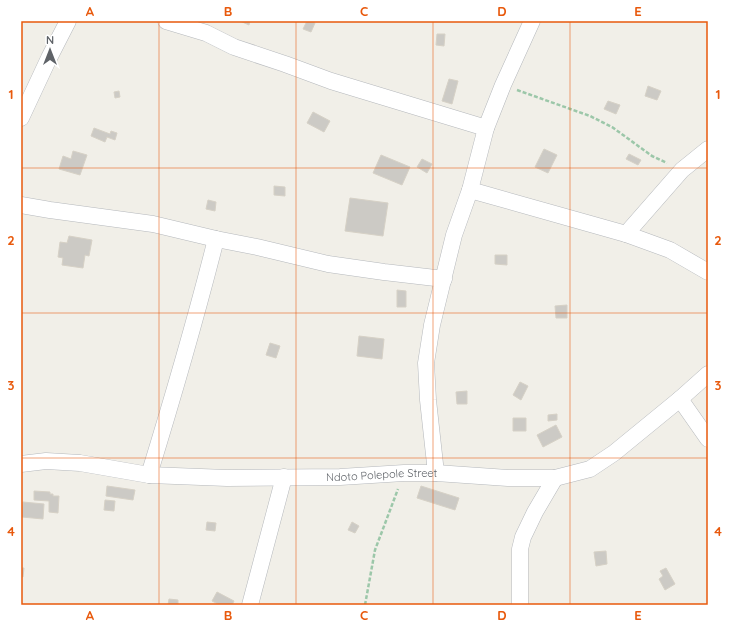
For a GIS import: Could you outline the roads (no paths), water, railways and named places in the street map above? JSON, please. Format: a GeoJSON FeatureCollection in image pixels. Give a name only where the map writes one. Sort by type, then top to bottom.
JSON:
{"type":"FeatureCollection","features":[{"type":"Feature","properties":{"kind":"street"},"geometry":{"type":"LineString","coordinates":[[21,118],[48,58],[68,21]]}},
{"type":"Feature","properties":{"kind":"street"},"geometry":{"type":"LineString","coordinates":[[166,21],[206,33],[234,47],[285,64],[331,82],[486,128]]}},
{"type":"Feature","properties":{"kind":"street"},"geometry":{"type":"LineString","coordinates":[[436,473],[428,400],[426,363],[432,325],[454,235],[470,190],[486,128],[503,85],[532,21]]}},
{"type":"Feature","properties":{"kind":"street"},"geometry":{"type":"LineString","coordinates":[[626,234],[682,170],[708,149]]}},
{"type":"Feature","properties":{"kind":"street"},"geometry":{"type":"LineString","coordinates":[[470,190],[626,234],[670,250],[708,272]]}},
{"type":"Feature","properties":{"kind":"street"},"geometry":{"type":"LineString","coordinates":[[21,205],[152,224],[216,239],[257,246],[328,264],[444,279]]}},
{"type":"Feature","properties":{"kind":"street"},"geometry":{"type":"LineString","coordinates":[[149,475],[168,414],[216,239]]}},
{"type":"Feature","properties":{"kind":"street","name":"Ndoto Polepole Street"},"geometry":{"type":"LineString","coordinates":[[21,464],[46,461],[80,463],[149,475],[227,478],[340,477],[404,473],[436,473],[508,478],[555,478],[590,470],[614,453],[708,374]]}},
{"type":"Feature","properties":{"kind":"street"},"geometry":{"type":"LineString","coordinates":[[680,399],[708,439]]}},
{"type":"Feature","properties":{"kind":"street"},"geometry":{"type":"LineString","coordinates":[[250,605],[284,477]]}},
{"type":"Feature","properties":{"kind":"street"},"geometry":{"type":"LineString","coordinates":[[520,605],[520,549],[523,537],[535,512],[555,478]]}}]}
